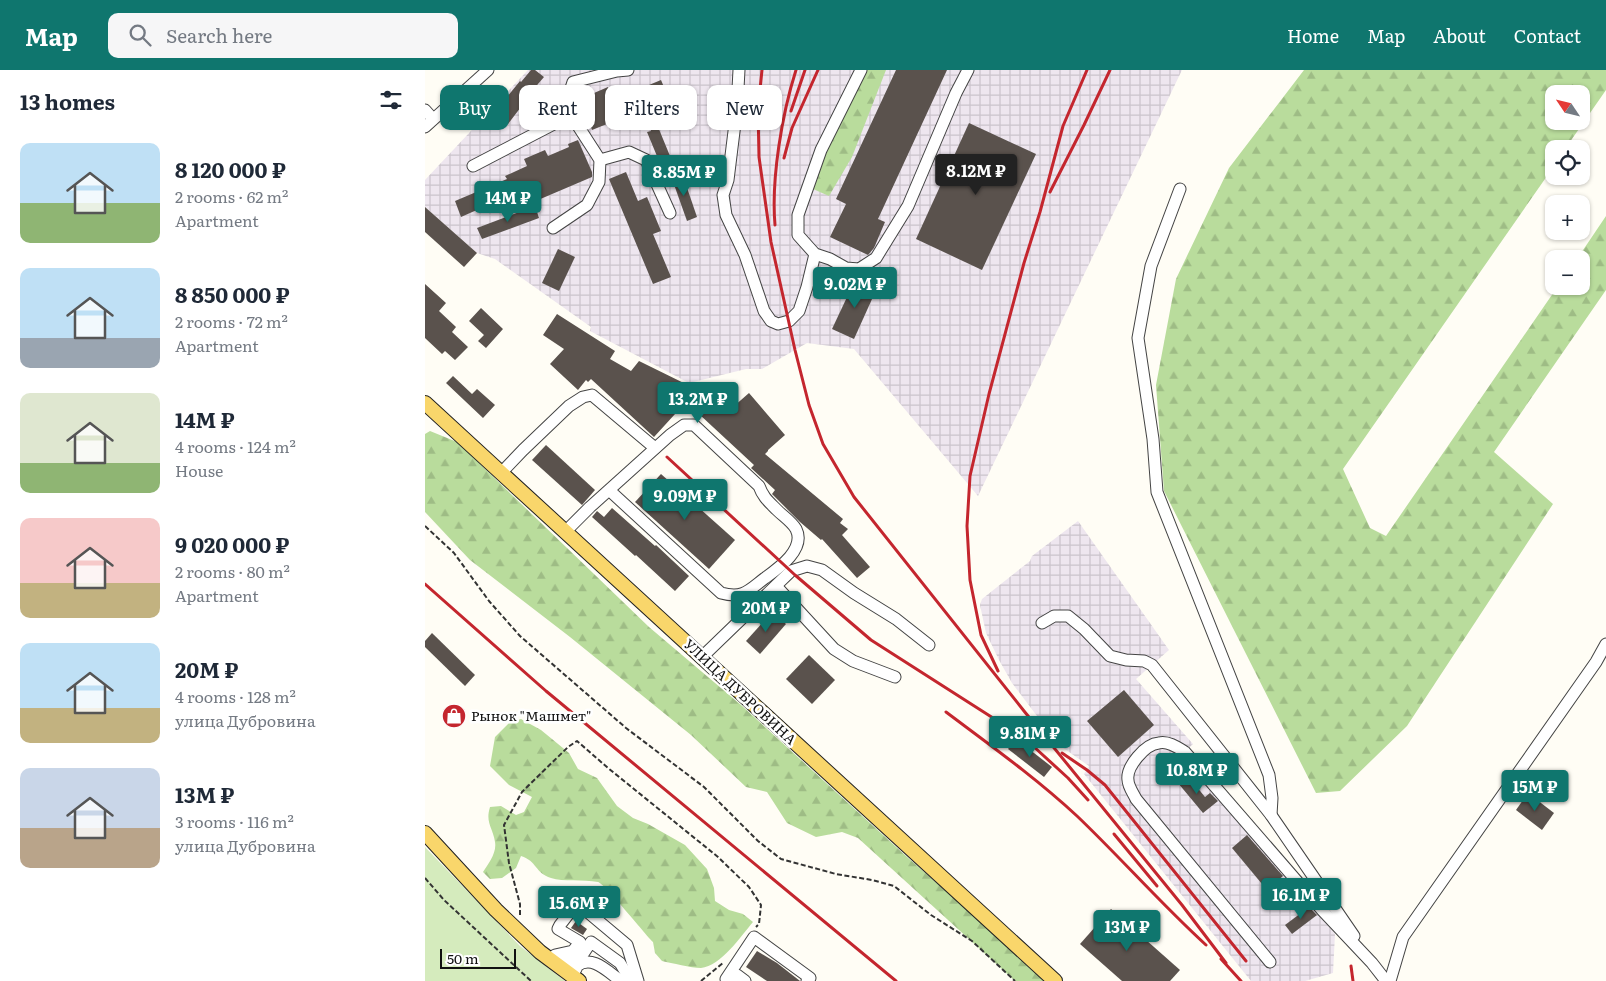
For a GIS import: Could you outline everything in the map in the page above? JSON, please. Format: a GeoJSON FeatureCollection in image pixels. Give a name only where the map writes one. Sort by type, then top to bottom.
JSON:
{"type":"FeatureCollection","features":[{"type":"Feature","properties":{"kind":"main road","name":"УЛИЦА ДУБРОВИНА"},"geometry":{"type":"LineString","coordinates":[[425,403],[1055,981]]}},
{"type":"Feature","properties":{"kind":"main road"},"geometry":{"type":"LineString","coordinates":[[425,833],[496,910],[520,933],[559,962],[579,981]]}},
{"type":"Feature","properties":{"kind":"street"},"geometry":{"type":"LineString","coordinates":[[425,110],[429,123],[488,70]]}},
{"type":"Feature","properties":{"kind":"street"},"geometry":{"type":"LineString","coordinates":[[572,85],[573,82],[628,70]]}},
{"type":"Feature","properties":{"kind":"street"},"geometry":{"type":"LineString","coordinates":[[739,70],[737,107],[728,180],[723,195],[726,215],[745,255],[764,311],[771,321],[778,324],[789,321],[799,311],[815,254]]}},
{"type":"Feature","properties":{"kind":"street"},"geometry":{"type":"LineString","coordinates":[[861,70],[821,150],[799,215],[798,235],[815,254],[830,259],[845,268],[859,269],[876,258],[908,206],[956,93],[968,70]]}},
{"type":"Feature","properties":{"kind":"street"},"geometry":{"type":"LineString","coordinates":[[473,166],[542,130]]}},
{"type":"Feature","properties":{"kind":"street"},"geometry":{"type":"LineString","coordinates":[[553,228],[587,205],[599,182],[600,160],[581,130]]}},
{"type":"Feature","properties":{"kind":"street"},"geometry":{"type":"LineString","coordinates":[[600,160],[629,152],[647,160],[670,212]]}},
{"type":"Feature","properties":{"kind":"street"},"geometry":{"type":"LineString","coordinates":[[1180,189],[1151,266],[1138,338],[1153,439],[1157,492],[1269,775],[1272,798],[1271,815]]}},
{"type":"Feature","properties":{"kind":"street"},"geometry":{"type":"LineString","coordinates":[[501,473],[548,425],[583,396],[592,395],[655,448]]}},
{"type":"Feature","properties":{"kind":"street"},"geometry":{"type":"LineString","coordinates":[[565,532],[609,490],[670,435],[684,425],[694,425],[759,486],[763,496],[795,528],[799,538],[795,550],[783,563],[746,592],[733,596],[721,592],[609,490]]}},
{"type":"Feature","properties":{"kind":"street"},"geometry":{"type":"LineString","coordinates":[[702,658],[791,571],[807,566],[822,570],[854,594],[896,619],[929,644]]}},
{"type":"Feature","properties":{"kind":"street"},"geometry":{"type":"LineString","coordinates":[[776,586],[834,649],[853,661],[895,676]]}},
{"type":"Feature","properties":{"kind":"street"},"geometry":{"type":"LineString","coordinates":[[1042,623],[1054,616],[1068,616],[1084,629],[1110,656],[1126,660],[1144,661],[1152,665],[1271,815],[1386,981]]}},
{"type":"Feature","properties":{"kind":"street"},"geometry":{"type":"LineString","coordinates":[[1390,981],[1403,937],[1596,662],[1606,644]]}},
{"type":"Feature","properties":{"kind":"street"},"geometry":{"type":"LineString","coordinates":[[1270,962],[1135,799],[1127,780],[1131,766],[1141,753],[1151,746],[1159,743],[1175,745],[1185,752],[1322,910],[1372,963]]}},
{"type":"Feature","properties":{"kind":"street"},"geometry":{"type":"LineString","coordinates":[[621,981],[593,962],[584,962],[577,966],[576,969],[559,962],[555,955],[573,951],[580,942],[558,929],[577,902],[627,945],[638,981]]}},
{"type":"Feature","properties":{"kind":"street"},"geometry":{"type":"LineString","coordinates":[[729,981],[726,979],[754,937],[810,978],[807,981]]}},
{"type":"Feature","properties":{"kind":"street"},"geometry":{"type":"LineString","coordinates":[[559,962],[583,954],[591,942],[620,963],[631,981]]}},
{"type":"Feature","properties":{"kind":"street"},"geometry":{"type":"LineString","coordinates":[[737,981],[737,975],[745,981]]}},
{"type":"Feature","properties":{"kind":"path"},"geometry":{"type":"LineString","coordinates":[[425,526],[453,553],[489,601],[520,636],[626,728],[704,787],[758,841],[781,859],[835,874],[894,886],[931,915],[972,941],[1015,981]]}},
{"type":"Feature","properties":{"kind":"path"},"geometry":{"type":"LineString","coordinates":[[520,933],[520,904],[509,863],[504,825],[522,792],[568,747],[577,741],[718,857],[749,887],[761,905],[759,924],[754,930]]}},
{"type":"Feature","properties":{"kind":"path"},"geometry":{"type":"LineString","coordinates":[[425,878],[451,906],[531,981]]}},
{"type":"Feature","properties":{"kind":"path"},"geometry":{"type":"LineString","coordinates":[[701,981],[727,959]]}},
{"type":"Feature","properties":{"kind":"shaded area"},"geometry":{"type":"Polygon","coordinates":[[[528,70],[1182,70],[978,496],[854,349],[807,343],[762,369],[746,369],[689,383],[590,331],[591,327],[495,259],[477,253],[425,207],[425,180],[472,130],[509,130],[509,90],[528,70]]]}},
{"type":"Feature","properties":{"kind":"shaded area"},"geometry":{"type":"Polygon","coordinates":[[[1078,521],[1169,650],[1136,679],[1193,744],[1181,755],[1335,934],[1333,973],[1305,981],[1251,981],[1084,774],[1089,766],[1059,745],[1012,683],[999,660],[986,633],[980,605],[982,599],[1030,561],[1032,556],[1078,521]]]}},
{"type":"Feature","properties":{"kind":"green space"},"geometry":{"type":"Polygon","coordinates":[[[864,70],[886,70],[852,157],[829,196],[813,189],[825,151],[864,70]]]}},
{"type":"Feature","properties":{"kind":"green space"},"geometry":{"type":"Polygon","coordinates":[[[1304,70],[1606,70],[1606,90],[1590,113],[1590,85],[1545,85],[1545,130],[1578,130],[1571,140],[1545,140],[1545,179],[1343,469],[1370,528],[1386,536],[1552,295],[1590,295],[1590,250],[1583,250],[1606,216],[1606,290],[1494,452],[1553,504],[1407,726],[1340,791],[1316,793],[1164,491],[1156,385],[1176,279],[1229,168],[1304,70]]]}},
{"type":"Feature","properties":{"kind":"green space"},"geometry":{"type":"Polygon","coordinates":[[[430,431],[457,442],[649,627],[741,705],[906,856],[1048,981],[1015,981],[858,838],[842,832],[816,837],[787,823],[767,792],[746,787],[691,735],[570,637],[470,560],[425,512],[425,434],[430,431]]]}},
{"type":"Feature","properties":{"kind":"green space"},"geometry":{"type":"Polygon","coordinates":[[[521,719],[541,730],[569,753],[578,769],[597,778],[617,806],[633,818],[648,824],[685,845],[707,869],[714,888],[715,901],[729,910],[743,914],[753,922],[737,942],[716,962],[701,968],[662,961],[655,953],[653,942],[598,882],[551,878],[521,856],[516,868],[502,878],[490,879],[483,872],[495,850],[494,837],[488,817],[490,807],[501,806],[516,815],[524,812],[532,797],[509,785],[490,766],[495,737],[509,723],[521,719]]]}},
{"type":"Feature","properties":{"kind":"green space"},"geometry":{"type":"Polygon","coordinates":[[[425,847],[520,946],[565,981],[425,981],[425,847]]]}},
{"type":"Feature","properties":{"kind":"building"},"geometry":{"type":"Polygon","coordinates":[[[531,70],[535,70],[544,77],[537,85],[519,85],[519,110],[509,123],[509,95],[531,70]]]}},
{"type":"Feature","properties":{"kind":"building"},"geometry":{"type":"Polygon","coordinates":[[[896,70],[947,70],[878,219],[885,222],[874,248],[868,255],[830,237],[846,204],[836,199],[896,70]]]}},
{"type":"Feature","properties":{"kind":"building"},"geometry":{"type":"Polygon","coordinates":[[[661,80],[663,85],[649,85],[661,80]]]}},
{"type":"Feature","properties":{"kind":"building"},"geometry":{"type":"Polygon","coordinates":[[[605,88],[605,125],[595,129],[595,93],[605,88]]]}},
{"type":"Feature","properties":{"kind":"building"},"geometry":{"type":"Polygon","coordinates":[[[969,123],[1036,154],[982,270],[916,239],[969,123]]]}},
{"type":"Feature","properties":{"kind":"building"},"geometry":{"type":"Polygon","coordinates":[[[659,130],[670,156],[659,161],[647,132],[659,130]]]}},
{"type":"Feature","properties":{"kind":"building"},"geometry":{"type":"Polygon","coordinates":[[[578,140],[592,172],[592,177],[531,203],[527,192],[514,197],[513,194],[461,217],[455,201],[507,179],[505,176],[527,166],[524,159],[545,150],[548,156],[569,147],[568,144],[578,140]]]}},
{"type":"Feature","properties":{"kind":"building"},"geometry":{"type":"Polygon","coordinates":[[[626,172],[638,201],[647,197],[661,231],[653,234],[671,277],[653,284],[609,179],[626,172]]]}},
{"type":"Feature","properties":{"kind":"building"},"geometry":{"type":"Polygon","coordinates":[[[682,173],[697,217],[687,221],[671,176],[682,173]]]}},
{"type":"Feature","properties":{"kind":"building"},"geometry":{"type":"Polygon","coordinates":[[[535,206],[539,218],[482,239],[477,228],[535,206]]]}},
{"type":"Feature","properties":{"kind":"building"},"geometry":{"type":"Polygon","coordinates":[[[425,207],[477,253],[464,267],[425,232],[425,207]]]}},
{"type":"Feature","properties":{"kind":"building"},"geometry":{"type":"Polygon","coordinates":[[[558,249],[575,257],[559,291],[542,283],[558,249]]]}},
{"type":"Feature","properties":{"kind":"building"},"geometry":{"type":"Polygon","coordinates":[[[856,278],[877,288],[854,339],[832,329],[856,278]]]}},
{"type":"Feature","properties":{"kind":"building"},"geometry":{"type":"Polygon","coordinates":[[[425,284],[446,303],[439,311],[456,327],[452,332],[468,347],[455,360],[445,351],[442,354],[425,338],[425,284]]]}},
{"type":"Feature","properties":{"kind":"building"},"geometry":{"type":"Polygon","coordinates":[[[481,308],[503,329],[486,348],[478,341],[484,335],[469,321],[481,308]]]}},
{"type":"Feature","properties":{"kind":"building"},"geometry":{"type":"Polygon","coordinates":[[[557,314],[615,351],[610,359],[631,371],[639,361],[702,392],[725,414],[749,393],[785,435],[765,454],[843,519],[840,523],[848,529],[842,535],[870,567],[857,578],[822,539],[800,522],[772,494],[775,490],[751,468],[754,465],[686,402],[654,437],[591,379],[588,382],[586,380],[578,390],[550,364],[564,349],[543,335],[557,314]]]}},
{"type":"Feature","properties":{"kind":"building"},"geometry":{"type":"Polygon","coordinates":[[[453,376],[472,394],[477,389],[495,405],[483,418],[446,383],[453,376]]]}},
{"type":"Feature","properties":{"kind":"building"},"geometry":{"type":"Polygon","coordinates":[[[546,445],[595,490],[582,505],[532,460],[546,445]]]}},
{"type":"Feature","properties":{"kind":"building"},"geometry":{"type":"Polygon","coordinates":[[[661,474],[735,540],[709,569],[635,502],[661,474]]]}},
{"type":"Feature","properties":{"kind":"building"},"geometry":{"type":"Polygon","coordinates":[[[612,508],[689,576],[675,591],[592,517],[597,511],[604,517],[612,508]]]}},
{"type":"Feature","properties":{"kind":"building"},"geometry":{"type":"Polygon","coordinates":[[[772,612],[786,624],[760,654],[746,641],[772,612]]]}},
{"type":"Feature","properties":{"kind":"building"},"geometry":{"type":"Polygon","coordinates":[[[432,633],[475,675],[465,686],[425,647],[425,641],[432,633]]]}},
{"type":"Feature","properties":{"kind":"building"},"geometry":{"type":"Polygon","coordinates":[[[809,655],[835,680],[812,704],[786,679],[809,655]]]}},
{"type":"Feature","properties":{"kind":"building"},"geometry":{"type":"Polygon","coordinates":[[[1124,690],[1154,725],[1118,757],[1087,721],[1124,690]]]}},
{"type":"Feature","properties":{"kind":"building"},"geometry":{"type":"Polygon","coordinates":[[[1016,739],[1052,767],[1044,777],[1008,749],[1016,739]]]}},
{"type":"Feature","properties":{"kind":"building"},"geometry":{"type":"Polygon","coordinates":[[[1187,775],[1205,797],[1210,793],[1218,801],[1203,813],[1178,783],[1187,775]]]}},
{"type":"Feature","properties":{"kind":"building"},"geometry":{"type":"Polygon","coordinates":[[[1528,793],[1554,813],[1542,830],[1516,810],[1528,793]]]}},
{"type":"Feature","properties":{"kind":"building"},"geometry":{"type":"Polygon","coordinates":[[[1247,835],[1283,876],[1267,890],[1232,848],[1247,835]]]}},
{"type":"Feature","properties":{"kind":"building"},"geometry":{"type":"Polygon","coordinates":[[[1309,907],[1317,915],[1292,934],[1285,925],[1309,907]]]}},
{"type":"Feature","properties":{"kind":"building"},"geometry":{"type":"Polygon","coordinates":[[[1111,909],[1180,970],[1170,981],[1122,981],[1080,944],[1111,909]]]}},
{"type":"Feature","properties":{"kind":"building"},"geometry":{"type":"Polygon","coordinates":[[[576,921],[587,929],[583,935],[571,928],[576,921]]]}},
{"type":"Feature","properties":{"kind":"building"},"geometry":{"type":"Polygon","coordinates":[[[757,951],[777,963],[800,981],[767,981],[746,967],[757,951]]]}},
{"type":"Feature","properties":{"kind":"railway"},"geometry":{"type":"LineString","coordinates":[[762,70],[758,109],[759,157],[771,242],[809,405],[823,444],[854,497],[1024,711],[1182,905],[1226,963]]}},
{"type":"Feature","properties":{"kind":"railway"},"geometry":{"type":"LineString","coordinates":[[775,225],[776,167],[786,106],[796,70]]}},
{"type":"Feature","properties":{"kind":"railway"},"geometry":{"type":"LineString","coordinates":[[791,111],[805,70]]}},
{"type":"Feature","properties":{"kind":"railway"},"geometry":{"type":"LineString","coordinates":[[784,158],[792,128],[818,70]]}},
{"type":"Feature","properties":{"kind":"railway"},"geometry":{"type":"LineString","coordinates":[[998,671],[981,635],[970,580],[967,526],[970,476],[989,394],[1063,126],[1087,70]]}},
{"type":"Feature","properties":{"kind":"railway"},"geometry":{"type":"LineString","coordinates":[[1050,192],[1110,70]]}},
{"type":"Feature","properties":{"kind":"railway"},"geometry":{"type":"LineString","coordinates":[[667,457],[795,575],[871,640],[1004,725],[1033,746],[1068,778],[1088,800]]}},
{"type":"Feature","properties":{"kind":"railway"},"geometry":{"type":"LineString","coordinates":[[425,584],[546,691],[896,981]]}},
{"type":"Feature","properties":{"kind":"railway"},"geometry":{"type":"LineString","coordinates":[[946,712],[1013,762],[1077,816],[1206,945]]}},
{"type":"Feature","properties":{"kind":"railway"},"geometry":{"type":"LineString","coordinates":[[1062,753],[1105,785],[1246,961]]}},
{"type":"Feature","properties":{"kind":"railway"},"geometry":{"type":"LineString","coordinates":[[1114,834],[1157,886]]}},
{"type":"Feature","properties":{"kind":"railway"},"geometry":{"type":"LineString","coordinates":[[1221,959],[1241,981]]}},
{"type":"Feature","properties":{"kind":"railway"},"geometry":{"type":"LineString","coordinates":[[1351,966],[1353,981]]}},
{"type":"Feature","properties":{"kind":"place","name":"Рынок \"Машмет\""},"geometry":{"type":"Point","coordinates":[454,716]}}]}
